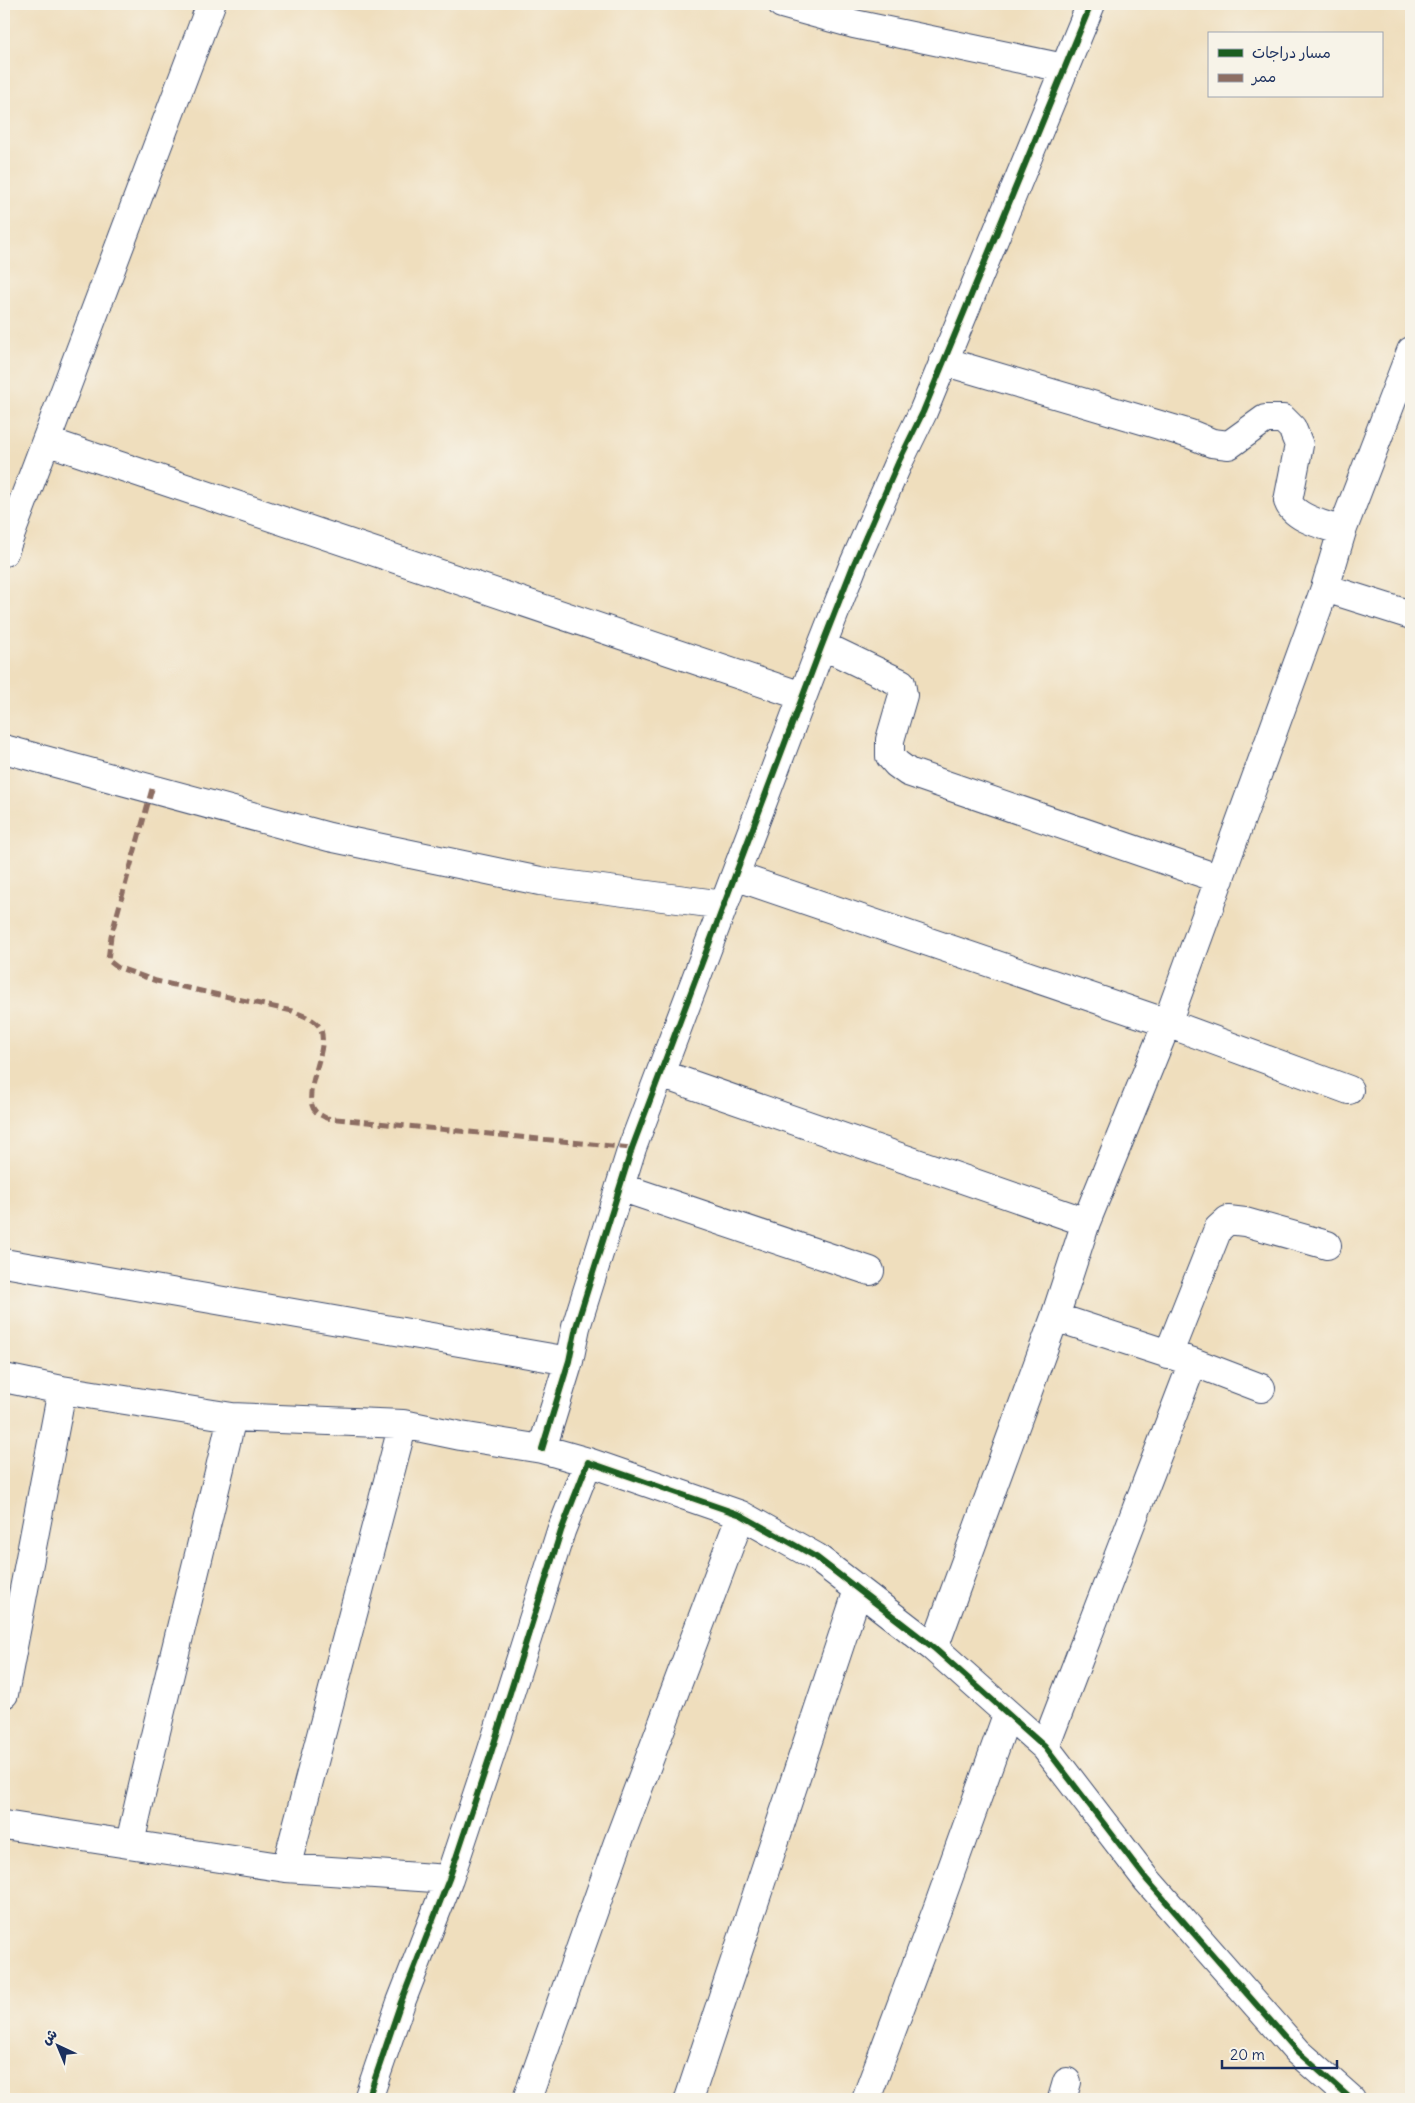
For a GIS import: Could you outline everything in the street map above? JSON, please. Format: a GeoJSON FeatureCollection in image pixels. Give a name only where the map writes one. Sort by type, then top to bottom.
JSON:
{"type":"FeatureCollection","features":[{"type":"Feature","properties":{"kind":"street"},"geometry":{"type":"LineString","coordinates":[[4,552],[211,4]]}},
{"type":"Feature","properties":{"kind":"street"},"geometry":{"type":"LineString","coordinates":[[782,4],[854,24],[1064,68]]}},
{"type":"Feature","properties":{"kind":"street"},"geometry":{"type":"LineString","coordinates":[[542,1449],[569,1361],[576,1326],[632,1148],[802,696],[853,566],[899,461],[923,412],[1091,4]]}},
{"type":"Feature","properties":{"kind":"street"},"geometry":{"type":"LineString","coordinates":[[934,1648],[1055,1317],[1086,1222],[1167,1023],[1325,588],[1342,531],[1411,351]]}},
{"type":"Feature","properties":{"kind":"street"},"geometry":{"type":"LineString","coordinates":[[943,361],[1181,431],[1212,442],[1230,445],[1265,419],[1283,419],[1292,428],[1299,446],[1288,501],[1290,506],[1296,512],[1322,525],[1342,531]]}},
{"type":"Feature","properties":{"kind":"street"},"geometry":{"type":"LineString","coordinates":[[46,441],[802,696]]}},
{"type":"Feature","properties":{"kind":"street"},"geometry":{"type":"LineString","coordinates":[[1325,588],[1411,615]]}},
{"type":"Feature","properties":{"kind":"street"},"geometry":{"type":"LineString","coordinates":[[822,645],[901,683],[903,695],[890,740],[890,756],[908,772],[1220,879]]}},
{"type":"Feature","properties":{"kind":"street"},"geometry":{"type":"LineString","coordinates":[[4,748],[339,839],[540,881],[724,905]]}},
{"type":"Feature","properties":{"kind":"street"},"geometry":{"type":"LineString","coordinates":[[735,876],[1167,1023],[1349,1090]]}},
{"type":"Feature","properties":{"kind":"street"},"geometry":{"type":"LineString","coordinates":[[661,1074],[1086,1222]]}},
{"type":"Feature","properties":{"kind":"street"},"geometry":{"type":"LineString","coordinates":[[620,1187],[870,1271]]}},
{"type":"Feature","properties":{"kind":"street"},"geometry":{"type":"LineString","coordinates":[[1045,1747],[1181,1358],[1218,1228],[1228,1220],[1245,1222],[1328,1245]]}},
{"type":"Feature","properties":{"kind":"street"},"geometry":{"type":"LineString","coordinates":[[4,1263],[569,1361]]}},
{"type":"Feature","properties":{"kind":"street"},"geometry":{"type":"LineString","coordinates":[[1055,1317],[1181,1358],[1261,1388]]}},
{"type":"Feature","properties":{"kind":"street"},"geometry":{"type":"LineString","coordinates":[[4,1378],[62,1390],[232,1417],[403,1424],[542,1449],[588,1462],[741,1515],[816,1557],[934,1648],[1045,1747],[1160,1895],[1298,2052],[1351,2099]]}},
{"type":"Feature","properties":{"kind":"street"},"geometry":{"type":"LineString","coordinates":[[4,1694],[62,1390]]}},
{"type":"Feature","properties":{"kind":"street"},"geometry":{"type":"LineString","coordinates":[[130,1843],[152,1744],[199,1559],[232,1417]]}},
{"type":"Feature","properties":{"kind":"street"},"geometry":{"type":"LineString","coordinates":[[286,1868],[403,1424]]}},
{"type":"Feature","properties":{"kind":"street"},"geometry":{"type":"LineString","coordinates":[[368,2099],[401,2002],[449,1879],[491,1754],[561,1531],[588,1462]]}},
{"type":"Feature","properties":{"kind":"street"},"geometry":{"type":"LineString","coordinates":[[527,2099],[618,1845],[741,1515]]}},
{"type":"Feature","properties":{"kind":"street"},"geometry":{"type":"LineString","coordinates":[[689,2099],[858,1590]]}},
{"type":"Feature","properties":{"kind":"street"},"geometry":{"type":"LineString","coordinates":[[866,2099],[1007,1715]]}},
{"type":"Feature","properties":{"kind":"street"},"geometry":{"type":"LineString","coordinates":[[4,1825],[286,1868],[449,1879]]}},
{"type":"Feature","properties":{"kind":"marked path"},"geometry":{"type":"LineString","coordinates":[[152,789],[111,936],[108,960],[117,967],[156,981],[292,1011],[314,1021],[319,1026],[322,1035],[322,1046],[311,1094],[312,1104],[316,1112],[326,1118],[632,1148]]}},
{"type":"Feature","properties":{"kind":"cycle path"},"geometry":{"type":"LineString","coordinates":[[542,1449],[569,1361],[576,1327],[632,1148],[822,645],[853,566],[899,461],[923,412],[1091,4]]}},
{"type":"Feature","properties":{"kind":"cycle path"},"geometry":{"type":"LineString","coordinates":[[368,2099],[401,2002],[449,1879],[561,1531],[588,1462],[741,1515],[816,1557],[934,1648],[1045,1747],[1147,1880],[1298,2052],[1351,2099]]}}]}
